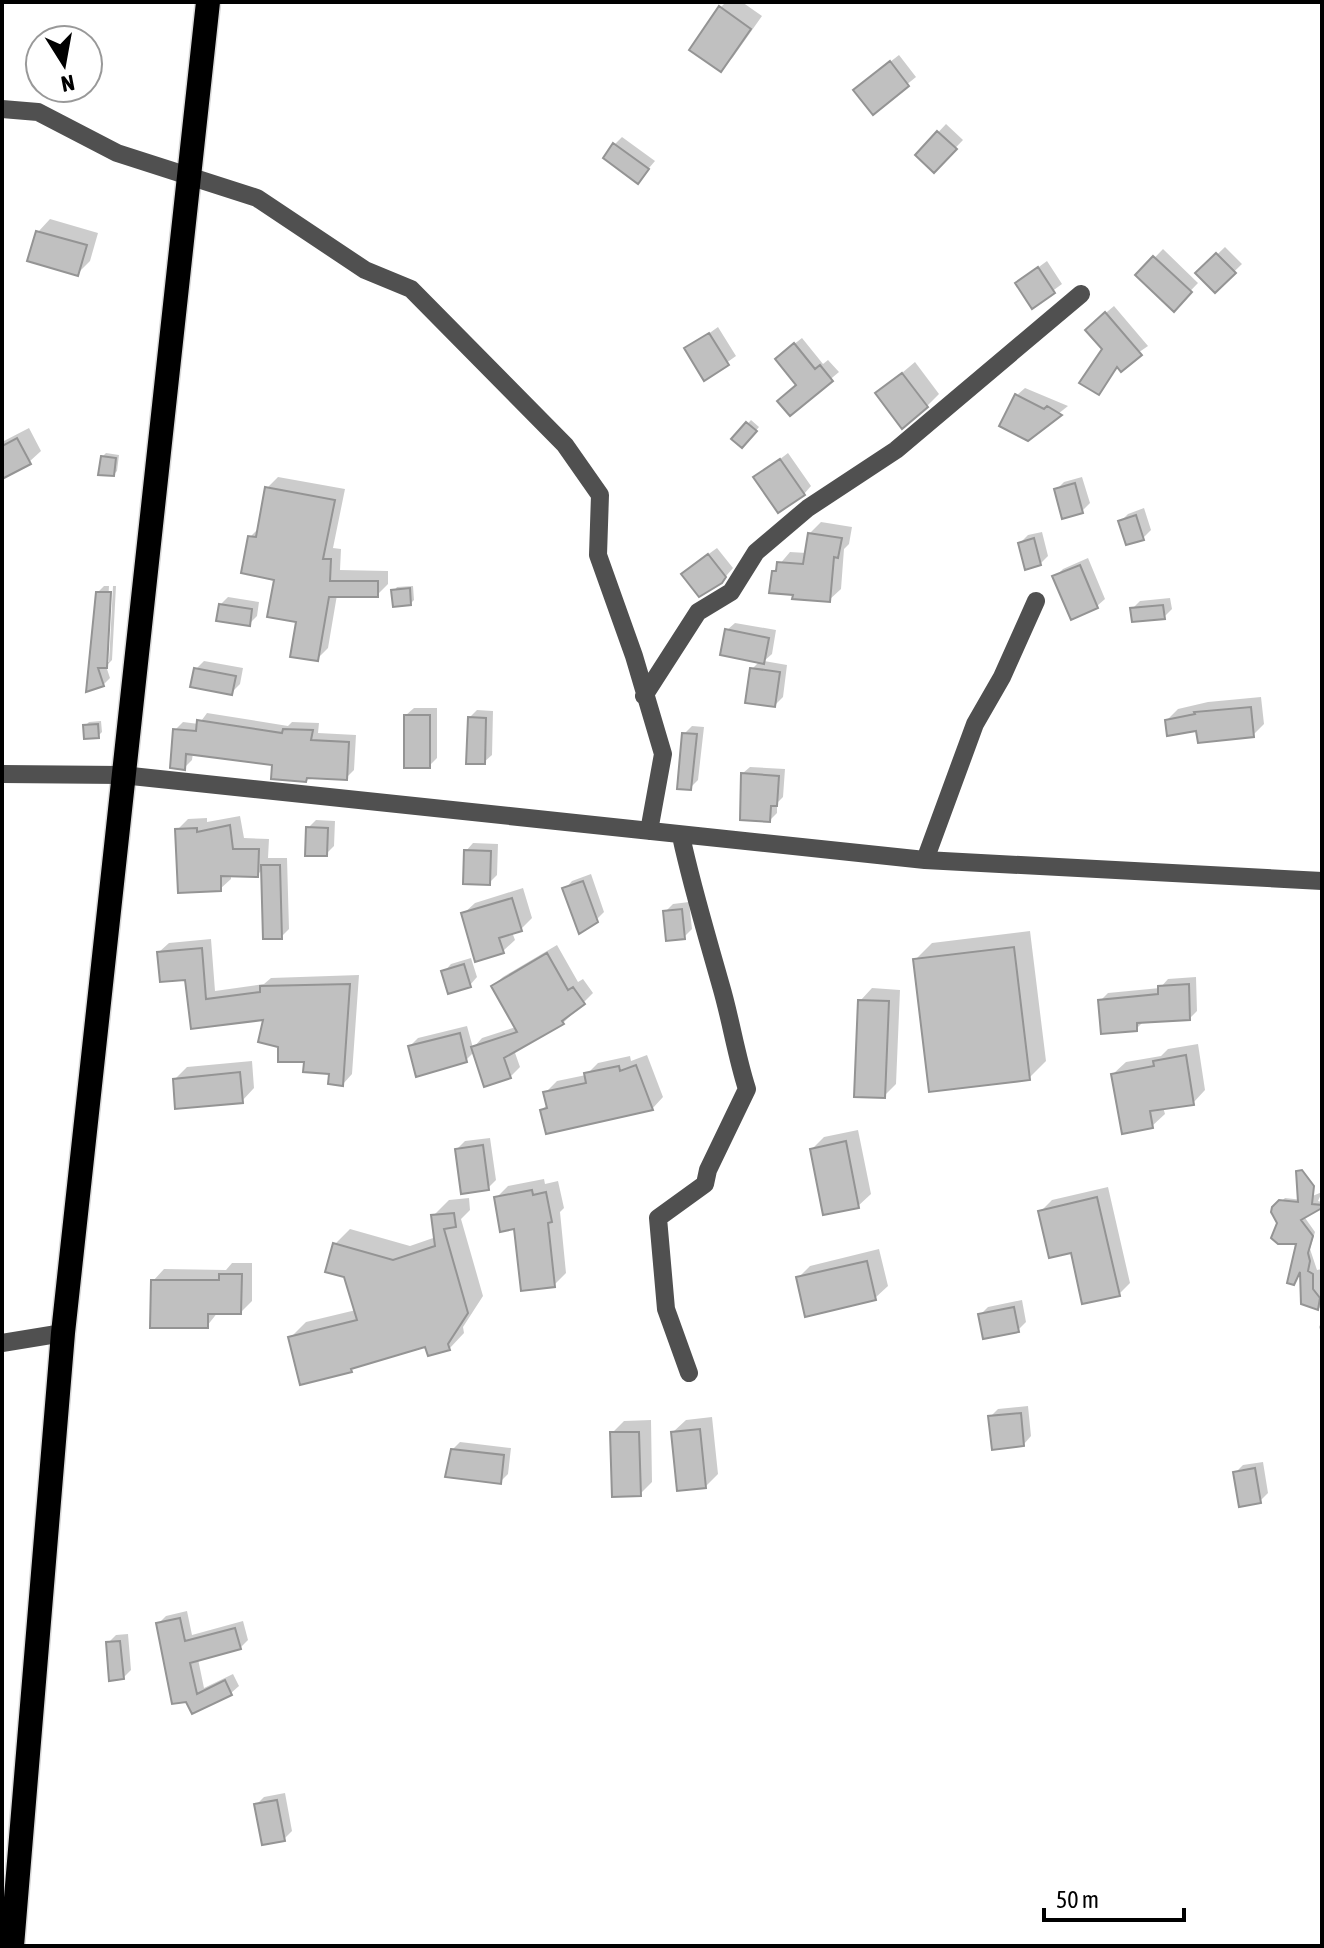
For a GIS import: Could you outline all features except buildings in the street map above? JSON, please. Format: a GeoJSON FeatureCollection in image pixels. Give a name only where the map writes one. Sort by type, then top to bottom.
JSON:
{"type":"FeatureCollection","features":[{"type":"Feature","properties":{"kind":"highway"},"geometry":{"type":"LineString","coordinates":[[12,1946],[63,1333],[208,2]]}},
{"type":"Feature","properties":{"kind":"street"},"geometry":{"type":"LineString","coordinates":[[2,109],[38,112],[117,153],[257,198],[365,270],[411,289],[565,445],[600,495],[598,555],[634,656],[663,754],[649,831]]}},
{"type":"Feature","properties":{"kind":"street"},"geometry":{"type":"LineString","coordinates":[[644,696],[698,612],[731,592],[756,552],[808,508],[896,450],[1081,294]]}},
{"type":"Feature","properties":{"kind":"street"},"geometry":{"type":"LineString","coordinates":[[925,860],[975,724],[1002,677],[1036,601]]}},
{"type":"Feature","properties":{"kind":"street"},"geometry":{"type":"LineString","coordinates":[[2,774],[122,775],[925,860],[1322,881]]}},
{"type":"Feature","properties":{"kind":"street"},"geometry":{"type":"LineString","coordinates":[[681,836],[694,897],[722,989],[734,1048],[747,1089],[708,1170],[705,1184],[658,1218],[666,1309],[689,1373]]}},
{"type":"Feature","properties":{"kind":"street"},"geometry":{"type":"LineString","coordinates":[[2,1343],[63,1333]]}}]}
